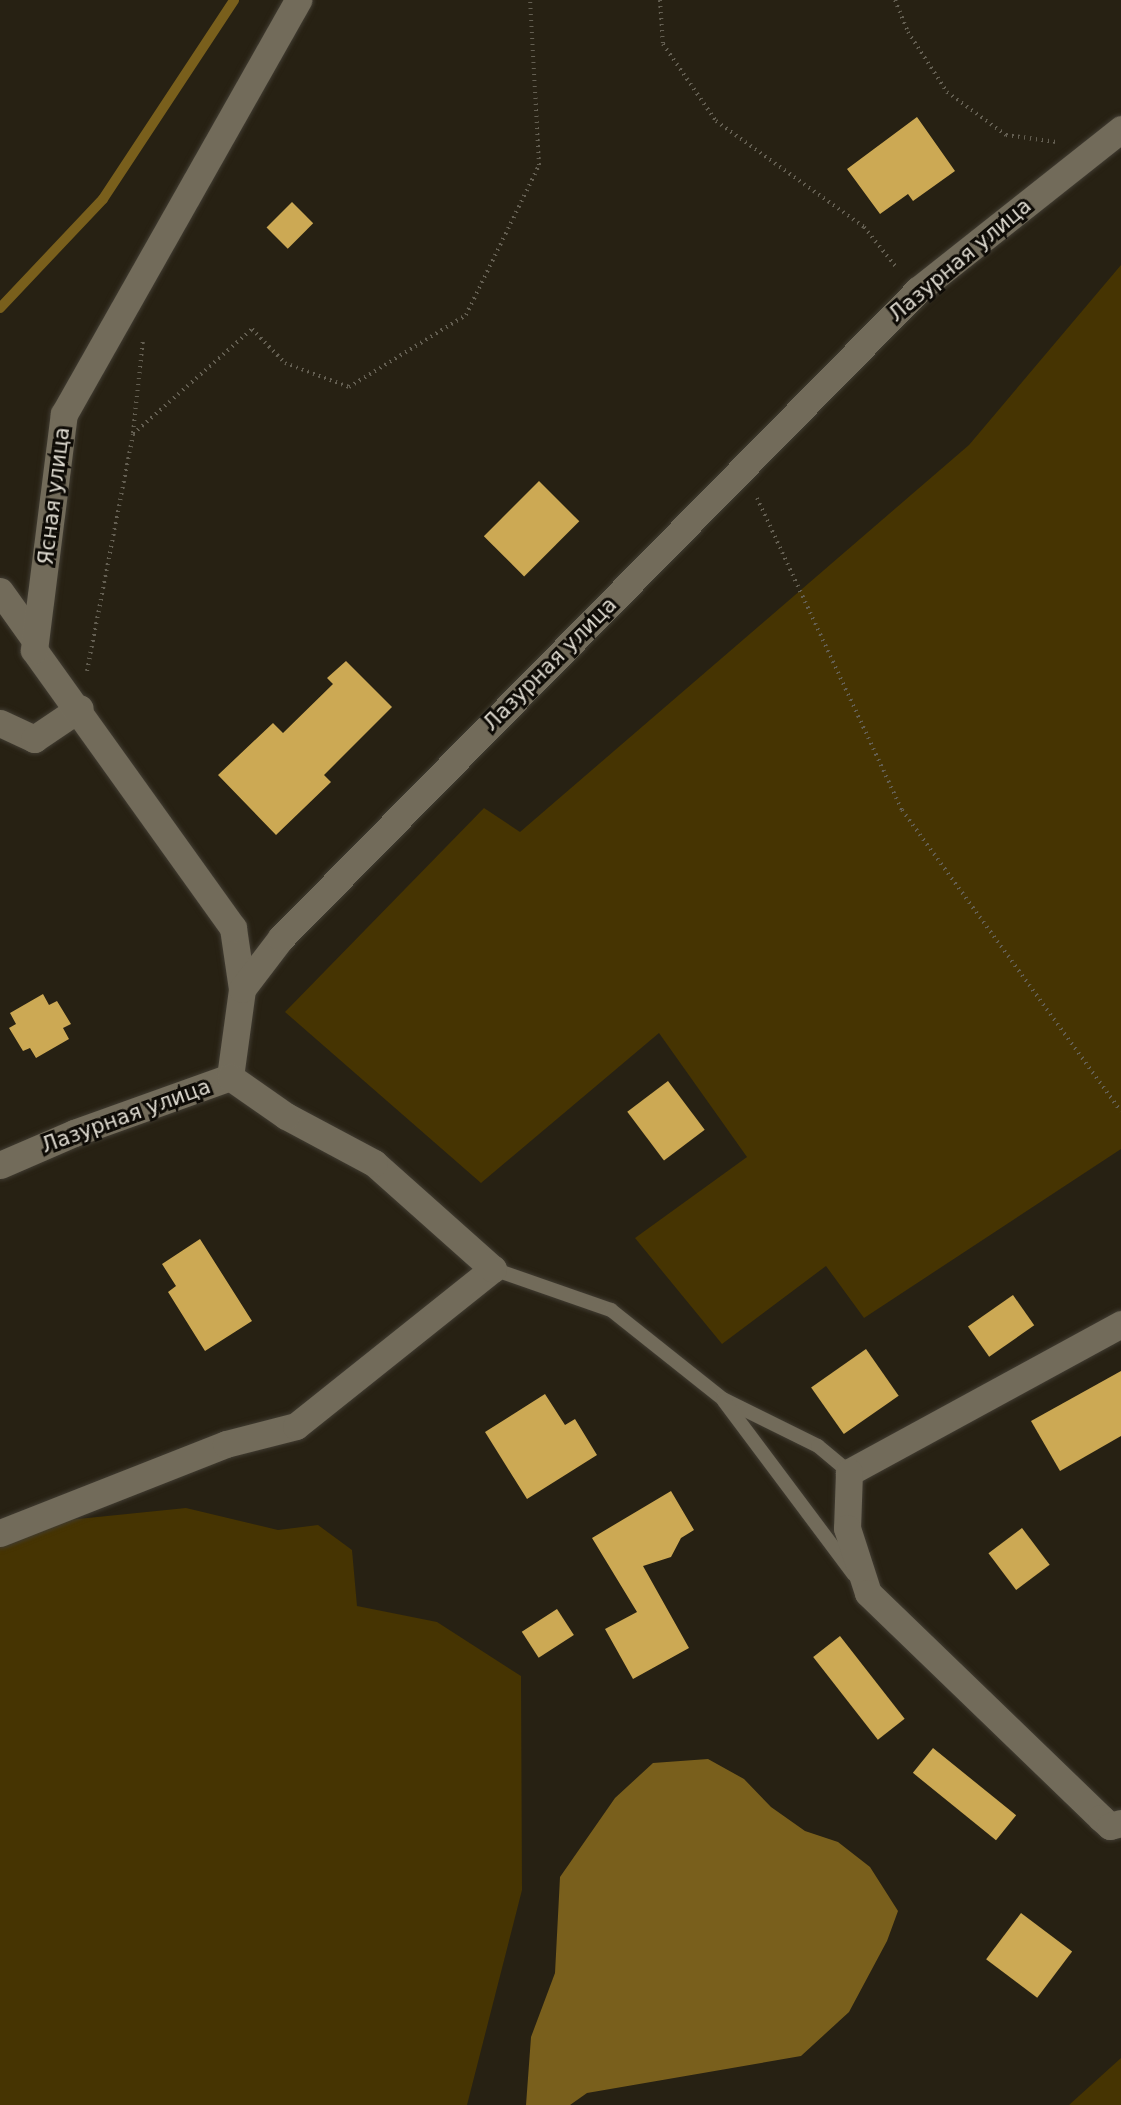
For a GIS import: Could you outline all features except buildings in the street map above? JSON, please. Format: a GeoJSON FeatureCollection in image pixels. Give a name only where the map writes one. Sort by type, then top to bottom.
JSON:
{"type":"FeatureCollection","features":[{"type":"Feature","properties":{"kind":"street","name":"Ясная улица"},"geometry":{"type":"LineString","coordinates":[[35,640],[64,414],[298,0]]}},
{"type":"Feature","properties":{"kind":"street","name":"Лазурная улица"},"geometry":{"type":"LineString","coordinates":[[0,1165],[74,1133],[230,1077],[242,989],[281,938],[918,290],[1121,129]]}},
{"type":"Feature","properties":{"kind":"street"},"geometry":{"type":"LineString","coordinates":[[0,591],[35,640],[34,650],[80,708],[233,928],[242,989]]}},
{"type":"Feature","properties":{"kind":"street"},"geometry":{"type":"LineString","coordinates":[[0,723],[34,739],[80,708]]}},
{"type":"Feature","properties":{"kind":"street"},"geometry":{"type":"LineString","coordinates":[[0,1533],[226,1444],[296,1426],[492,1269],[374,1163],[286,1116],[230,1077]]}},
{"type":"Feature","properties":{"kind":"street"},"geometry":{"type":"LineString","coordinates":[[1116,1825],[868,1593],[847,1528],[849,1472],[1121,1324]]}},
{"type":"Feature","properties":{"kind":"lane"},"geometry":{"type":"LineString","coordinates":[[492,1269],[611,1310],[723,1399],[818,1446],[849,1472]]}},
{"type":"Feature","properties":{"kind":"lane"},"geometry":{"type":"LineString","coordinates":[[723,1399],[868,1593]]}},
{"type":"Feature","properties":{"kind":"path"},"geometry":{"type":"LineString","coordinates":[[133,434],[252,329],[285,363],[349,387],[466,315],[539,165],[530,0]]}},
{"type":"Feature","properties":{"kind":"path"},"geometry":{"type":"LineString","coordinates":[[660,0],[663,44],[716,121],[864,227],[896,267],[884,324]]}},
{"type":"Feature","properties":{"kind":"path"},"geometry":{"type":"LineString","coordinates":[[895,0],[908,32],[947,92],[1006,135],[1060,142],[1090,153]]}},
{"type":"Feature","properties":{"kind":"path"},"geometry":{"type":"LineString","coordinates":[[80,708],[133,434],[144,330]]}},
{"type":"Feature","properties":{"kind":"path"},"geometry":{"type":"LineString","coordinates":[[742,468],[902,810],[1121,1111]]}},
{"type":"Feature","properties":{"kind":"shaded area"},"geometry":{"type":"Polygon","coordinates":[[[1121,265],[1121,1149],[864,1318],[826,1266],[722,1344],[635,1238],[747,1157],[659,1033],[481,1183],[285,1012],[484,808],[520,832],[969,445],[1121,265]]]}},
{"type":"Feature","properties":{"kind":"shaded area"},"geometry":{"type":"Polygon","coordinates":[[[186,1508],[278,1530],[318,1525],[352,1550],[357,1606],[437,1622],[521,1676],[522,1890],[467,2105],[0,2105],[0,1546],[58,1521],[186,1508]]]}},
{"type":"Feature","properties":{"kind":"shaded area"},"geometry":{"type":"Polygon","coordinates":[[[708,1759],[744,1779],[771,1807],[805,1831],[838,1842],[870,1867],[898,1911],[887,1941],[849,2012],[801,2056],[587,2093],[570,2105],[526,2105],[531,2037],[555,1973],[560,1877],[615,1798],[653,1763],[708,1759]]]}},
{"type":"Feature","properties":{"kind":"shaded area"},"geometry":{"type":"Polygon","coordinates":[[[1121,2058],[1121,2105],[1069,2105],[1121,2058]]]}},
{"type":"Feature","properties":{"kind":"waterway"},"geometry":{"type":"LineString","coordinates":[[0,308],[103,199],[234,0]]}}]}
